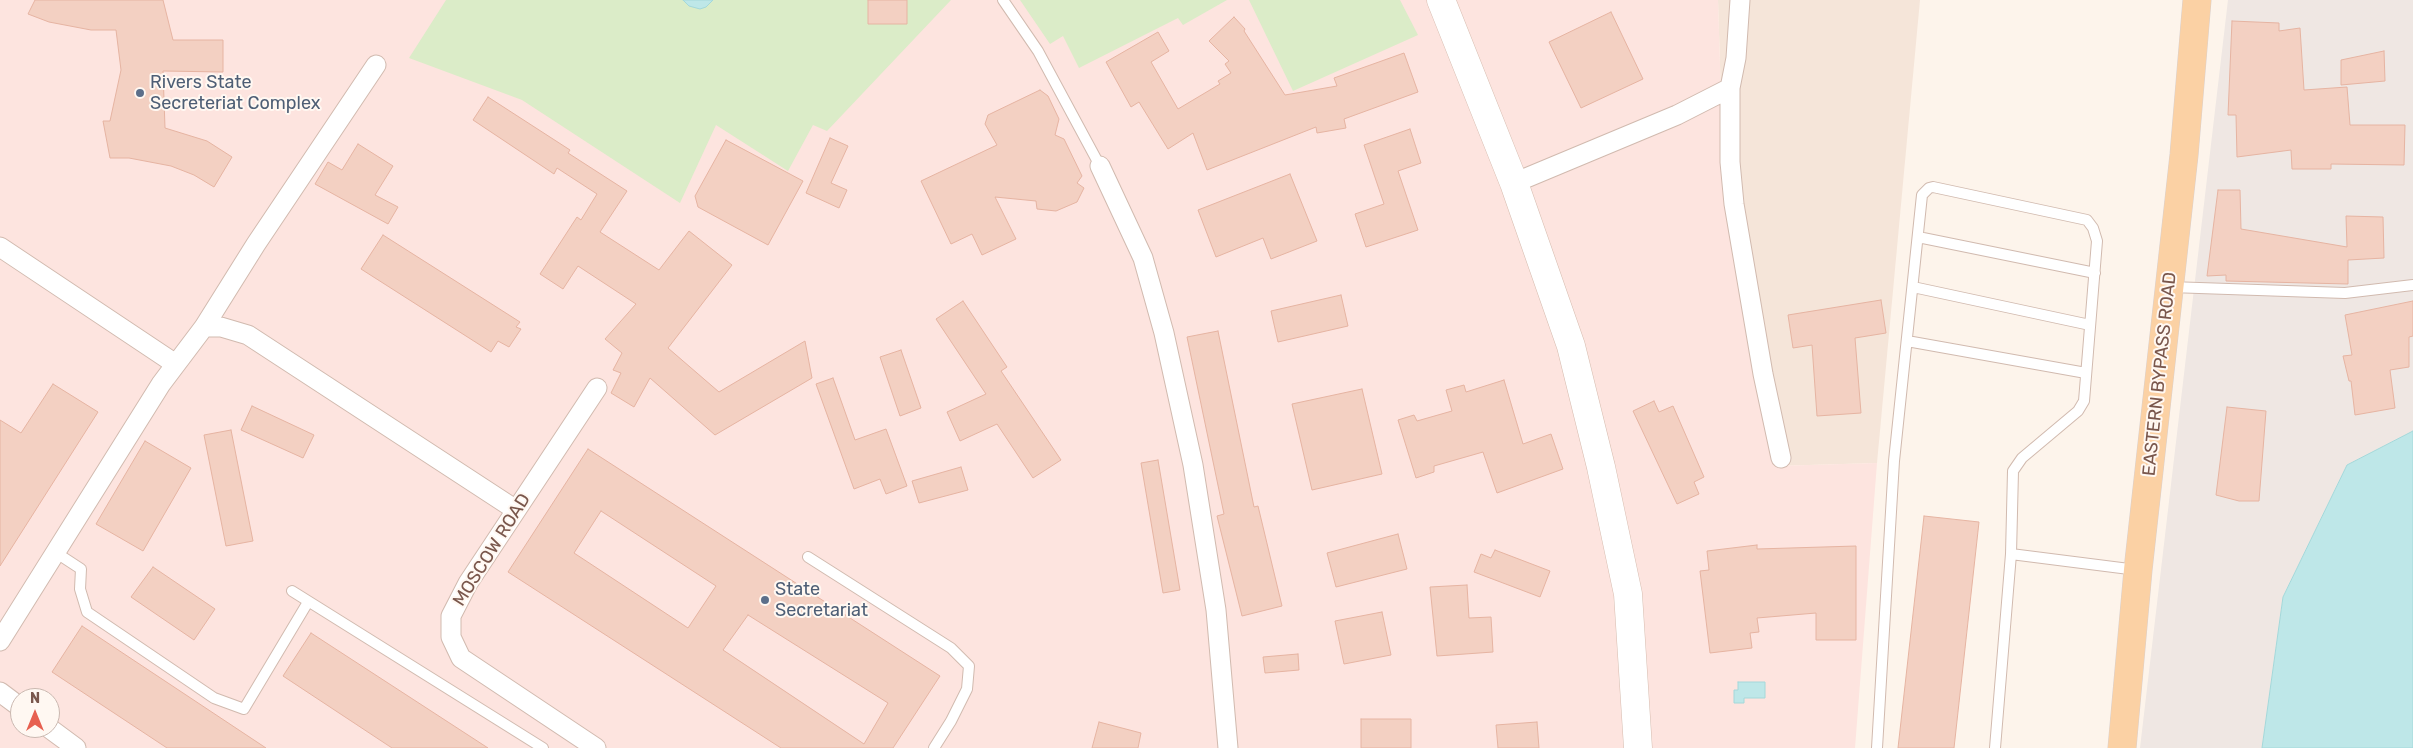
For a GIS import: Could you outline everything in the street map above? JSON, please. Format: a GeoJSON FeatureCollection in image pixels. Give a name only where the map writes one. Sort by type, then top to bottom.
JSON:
{"type":"FeatureCollection","features":[{"type":"Feature","properties":{"kind":"main road","name":"EASTERN BYPASS ROAD"},"geometry":{"type":"LineString","coordinates":[[2122,748],[2138,570],[2169,287],[2197,0]]}},
{"type":"Feature","properties":{"kind":"street"},"geometry":{"type":"LineString","coordinates":[[1441,0],[1514,183],[1571,346],[1601,467],[1628,594],[1639,731],[1638,748]]}},
{"type":"Feature","properties":{"kind":"street"},"geometry":{"type":"LineString","coordinates":[[1740,0],[1736,58],[1730,88],[1730,162],[1734,204],[1763,374],[1781,458]]}},
{"type":"Feature","properties":{"kind":"street"},"geometry":{"type":"LineString","coordinates":[[0,641],[174,363],[204,327],[256,244],[376,65]]}},
{"type":"Feature","properties":{"kind":"street"},"geometry":{"type":"LineString","coordinates":[[1514,183],[1677,115],[1730,88]]}},
{"type":"Feature","properties":{"kind":"street"},"geometry":{"type":"LineString","coordinates":[[1100,166],[1143,258],[1164,333],[1193,466],[1216,610],[1228,748]]}},
{"type":"Feature","properties":{"kind":"street"},"geometry":{"type":"LineString","coordinates":[[0,247],[174,363]]}},
{"type":"Feature","properties":{"kind":"street"},"geometry":{"type":"LineString","coordinates":[[204,327],[221,327],[248,335],[516,510]]}},
{"type":"Feature","properties":{"kind":"street","name":"MOSCOW ROAD"},"geometry":{"type":"LineString","coordinates":[[596,748],[460,658],[451,637],[451,616],[468,583],[598,388]]}},
{"type":"Feature","properties":{"kind":"street"},"geometry":{"type":"LineString","coordinates":[[60,736],[76,748]]}},
{"type":"Feature","properties":{"kind":"lane"},"geometry":{"type":"LineString","coordinates":[[1003,0],[1038,51],[1100,166]]}},
{"type":"Feature","properties":{"kind":"lane"},"geometry":{"type":"LineString","coordinates":[[1877,748],[1894,461],[1922,195],[1928,188],[1934,187],[2087,220],[2093,228],[2097,241],[2084,400],[2078,411],[2022,458],[2013,471],[2010,554],[1995,748]]}},
{"type":"Feature","properties":{"kind":"lane"},"geometry":{"type":"LineString","coordinates":[[1918,237],[2095,273]]}},
{"type":"Feature","properties":{"kind":"lane"},"geometry":{"type":"LineString","coordinates":[[2169,287],[2345,293],[2413,285]]}},
{"type":"Feature","properties":{"kind":"lane"},"geometry":{"type":"LineString","coordinates":[[1913,287],[2090,325]]}},
{"type":"Feature","properties":{"kind":"lane"},"geometry":{"type":"LineString","coordinates":[[1907,341],[2086,374]]}},
{"type":"Feature","properties":{"kind":"lane"},"geometry":{"type":"LineString","coordinates":[[55,552],[82,569],[80,589],[87,612],[214,698],[244,709],[308,602]]}},
{"type":"Feature","properties":{"kind":"lane"},"geometry":{"type":"LineString","coordinates":[[2010,554],[2138,570]]}},
{"type":"Feature","properties":{"kind":"lane"},"geometry":{"type":"LineString","coordinates":[[808,557],[951,648],[969,666],[967,689],[951,721],[934,748]]}},
{"type":"Feature","properties":{"kind":"lane"},"geometry":{"type":"LineString","coordinates":[[292,591],[543,748]]}},
{"type":"Feature","properties":{"kind":"shaded area"},"geometry":{"type":"Polygon","coordinates":[[[0,0],[1718,0],[1724,193],[1775,466],[1877,463],[1855,748],[0,748],[0,0]]]}},
{"type":"Feature","properties":{"kind":"shaded area"},"geometry":{"type":"Polygon","coordinates":[[[1718,0],[1920,0],[1877,463],[1775,466],[1724,193],[1718,0]]]}},
{"type":"Feature","properties":{"kind":"shaded area"},"geometry":{"type":"Polygon","coordinates":[[[2228,0],[2413,0],[2413,431],[2347,465],[2283,597],[2262,748],[2140,748],[2228,0]]]}},
{"type":"Feature","properties":{"kind":"green space"},"geometry":{"type":"Polygon","coordinates":[[[446,0],[951,0],[827,131],[813,125],[788,171],[716,125],[680,203],[522,100],[409,58],[446,0]]]}},
{"type":"Feature","properties":{"kind":"green space"},"geometry":{"type":"Polygon","coordinates":[[[1020,0],[1227,0],[1183,25],[1178,18],[1079,68],[1063,36],[1050,44],[1020,0]]]}},
{"type":"Feature","properties":{"kind":"green space"},"geometry":{"type":"Polygon","coordinates":[[[1249,0],[1400,0],[1418,35],[1293,91],[1249,0]]]}},
{"type":"Feature","properties":{"kind":"water"},"geometry":{"type":"Polygon","coordinates":[[[683,0],[713,0],[706,7],[700,9],[689,6],[683,0]]]}},
{"type":"Feature","properties":{"kind":"water"},"geometry":{"type":"Polygon","coordinates":[[[2413,431],[2413,748],[2262,748],[2283,597],[2347,465],[2413,431]]]}},
{"type":"Feature","properties":{"kind":"water"},"geometry":{"type":"Polygon","coordinates":[[[1738,682],[1765,682],[1765,698],[1744,698],[1744,703],[1734,703],[1734,690],[1738,690],[1738,682]]]}},
{"type":"Feature","properties":{"kind":"building","name":"Rivers State Secreteriat Complex"},"geometry":{"type":"Polygon","coordinates":[[[35,0],[163,0],[173,40],[223,40],[223,72],[163,71],[165,128],[207,141],[232,157],[214,187],[194,175],[171,166],[129,158],[110,158],[103,121],[110,121],[121,70],[116,30],[91,30],[49,22],[28,14],[35,0]]]}},
{"type":"Feature","properties":{"kind":"building"},"geometry":{"type":"Polygon","coordinates":[[[868,0],[907,0],[907,24],[868,24],[868,0]]]}},
{"type":"Feature","properties":{"kind":"building"},"geometry":{"type":"Polygon","coordinates":[[[1611,12],[1643,79],[1581,108],[1549,42],[1611,12]]]}},
{"type":"Feature","properties":{"kind":"building"},"geometry":{"type":"Polygon","coordinates":[[[1234,17],[1245,29],[1244,31],[1285,95],[1337,86],[1334,78],[1404,53],[1418,92],[1344,119],[1346,128],[1317,133],[1316,127],[1207,170],[1193,133],[1168,149],[1139,102],[1131,107],[1106,62],[1158,32],[1169,51],[1151,62],[1178,109],[1220,84],[1218,81],[1231,73],[1225,64],[1229,61],[1209,41],[1234,17]]]}},
{"type":"Feature","properties":{"kind":"building"},"geometry":{"type":"Polygon","coordinates":[[[2232,21],[2279,23],[2279,31],[2300,28],[2304,90],[2347,87],[2350,125],[2405,125],[2404,165],[2331,164],[2331,169],[2292,169],[2291,150],[2237,157],[2236,115],[2228,115],[2232,21]]]}},
{"type":"Feature","properties":{"kind":"building"},"geometry":{"type":"Polygon","coordinates":[[[2384,51],[2385,81],[2341,85],[2341,60],[2384,51]]]}},
{"type":"Feature","properties":{"kind":"building"},"geometry":{"type":"Polygon","coordinates":[[[1040,90],[1048,96],[1059,119],[1055,135],[1064,139],[1082,176],[1077,183],[1084,188],[1077,202],[1056,211],[1037,209],[1036,201],[995,197],[1016,239],[982,255],[972,234],[951,244],[921,181],[997,145],[985,124],[988,115],[1040,90]]]}},
{"type":"Feature","properties":{"kind":"building"},"geometry":{"type":"Polygon","coordinates":[[[488,97],[570,150],[568,153],[627,191],[600,232],[659,270],[689,231],[732,265],[668,348],[719,392],[805,341],[812,378],[715,435],[650,378],[634,407],[611,393],[621,373],[613,370],[622,353],[605,339],[636,304],[578,266],[563,289],[540,274],[577,217],[581,220],[597,194],[557,168],[554,174],[473,120],[488,97]]]}},
{"type":"Feature","properties":{"kind":"building"},"geometry":{"type":"Polygon","coordinates":[[[1410,129],[1421,163],[1398,171],[1418,230],[1366,247],[1355,214],[1384,204],[1364,145],[1410,129]]]}},
{"type":"Feature","properties":{"kind":"building"},"geometry":{"type":"Polygon","coordinates":[[[830,138],[848,146],[831,183],[847,190],[839,208],[806,193],[830,138]]]}},
{"type":"Feature","properties":{"kind":"building"},"geometry":{"type":"Polygon","coordinates":[[[726,140],[803,181],[768,245],[698,207],[695,196],[726,140]]]}},
{"type":"Feature","properties":{"kind":"building"},"geometry":{"type":"Polygon","coordinates":[[[358,144],[393,166],[375,195],[398,207],[388,224],[315,184],[328,162],[342,170],[358,144]]]}},
{"type":"Feature","properties":{"kind":"building"},"geometry":{"type":"Polygon","coordinates":[[[1290,174],[1317,241],[1271,259],[1263,238],[1216,257],[1198,210],[1290,174]]]}},
{"type":"Feature","properties":{"kind":"building"},"geometry":{"type":"Polygon","coordinates":[[[2218,190],[2240,190],[2241,229],[2347,247],[2346,216],[2383,217],[2384,258],[2348,260],[2348,284],[2226,281],[2226,275],[2207,276],[2218,190]]]}},
{"type":"Feature","properties":{"kind":"building"},"geometry":{"type":"Polygon","coordinates":[[[383,235],[520,322],[516,327],[521,329],[509,347],[498,341],[491,352],[361,269],[383,235]]]}},
{"type":"Feature","properties":{"kind":"building"},"geometry":{"type":"Polygon","coordinates":[[[1341,295],[1348,326],[1278,342],[1271,311],[1341,295]]]}},
{"type":"Feature","properties":{"kind":"building"},"geometry":{"type":"Polygon","coordinates":[[[1881,300],[1886,333],[1855,338],[1861,413],[1817,416],[1812,345],[1793,348],[1788,315],[1881,300]]]}},
{"type":"Feature","properties":{"kind":"building"},"geometry":{"type":"Polygon","coordinates":[[[963,301],[1007,367],[1001,371],[1061,460],[1033,478],[997,424],[960,441],[947,412],[986,394],[936,319],[963,301]]]}},
{"type":"Feature","properties":{"kind":"building"},"geometry":{"type":"Polygon","coordinates":[[[2413,301],[2413,336],[2409,337],[2409,367],[2390,370],[2395,408],[2355,415],[2351,381],[2349,381],[2343,356],[2352,355],[2345,315],[2413,301]]]}},
{"type":"Feature","properties":{"kind":"building"},"geometry":{"type":"Polygon","coordinates":[[[1218,331],[1254,507],[1258,506],[1282,606],[1242,616],[1217,516],[1224,514],[1187,337],[1218,331]]]}},
{"type":"Feature","properties":{"kind":"building"},"geometry":{"type":"Polygon","coordinates":[[[901,350],[921,408],[900,416],[880,357],[901,350]]]}},
{"type":"Feature","properties":{"kind":"building"},"geometry":{"type":"Polygon","coordinates":[[[833,378],[855,440],[886,429],[907,486],[886,494],[880,479],[854,489],[816,384],[833,378]]]}},
{"type":"Feature","properties":{"kind":"building"},"geometry":{"type":"Polygon","coordinates":[[[1504,380],[1523,444],[1551,434],[1563,469],[1497,493],[1483,452],[1434,466],[1434,472],[1416,478],[1398,420],[1414,415],[1417,421],[1452,411],[1446,390],[1464,385],[1466,392],[1504,380]]]}},
{"type":"Feature","properties":{"kind":"building"},"geometry":{"type":"Polygon","coordinates":[[[53,384],[98,412],[0,566],[0,420],[21,433],[53,384]]]}},
{"type":"Feature","properties":{"kind":"building"},"geometry":{"type":"Polygon","coordinates":[[[1362,389],[1382,474],[1312,490],[1292,404],[1362,389]]]}},
{"type":"Feature","properties":{"kind":"building"},"geometry":{"type":"Polygon","coordinates":[[[1654,401],[1659,412],[1673,406],[1704,477],[1694,482],[1699,494],[1677,504],[1633,411],[1654,401]]]}},
{"type":"Feature","properties":{"kind":"building"},"geometry":{"type":"Polygon","coordinates":[[[252,406],[314,435],[303,458],[241,430],[252,406]]]}},
{"type":"Feature","properties":{"kind":"building"},"geometry":{"type":"Polygon","coordinates":[[[2227,407],[2266,411],[2259,501],[2239,501],[2216,495],[2227,407]]]}},
{"type":"Feature","properties":{"kind":"building"},"geometry":{"type":"Polygon","coordinates":[[[231,430],[253,541],[226,546],[204,435],[231,430]]]}},
{"type":"Feature","properties":{"kind":"building"},"geometry":{"type":"Polygon","coordinates":[[[145,441],[191,468],[143,551],[96,524],[145,441]]]}},
{"type":"Feature","properties":{"kind":"building","name":"State Secretariat"},"geometry":{"type":"Polygon","coordinates":[[[588,449],[940,676],[893,748],[781,748],[508,572],[588,449]],[[601,511],[574,553],[688,628],[716,586],[601,511]],[[748,615],[723,650],[864,744],[888,703],[748,615]]]}},
{"type":"Feature","properties":{"kind":"building"},"geometry":{"type":"Polygon","coordinates":[[[1158,460],[1180,590],[1163,593],[1141,463],[1158,460]]]}},
{"type":"Feature","properties":{"kind":"building"},"geometry":{"type":"Polygon","coordinates":[[[961,467],[968,490],[919,503],[912,481],[961,467]]]}},
{"type":"Feature","properties":{"kind":"building"},"geometry":{"type":"Polygon","coordinates":[[[1924,516],[1979,522],[1954,748],[1898,748],[1924,516]]]}},
{"type":"Feature","properties":{"kind":"building"},"geometry":{"type":"Polygon","coordinates":[[[1398,534],[1407,569],[1336,587],[1327,553],[1398,534]]]}},
{"type":"Feature","properties":{"kind":"building"},"geometry":{"type":"Polygon","coordinates":[[[1757,545],[1757,549],[1856,546],[1856,640],[1816,640],[1816,613],[1757,618],[1759,632],[1750,633],[1752,648],[1710,653],[1700,571],[1709,570],[1707,551],[1757,545]]]}},
{"type":"Feature","properties":{"kind":"building"},"geometry":{"type":"Polygon","coordinates":[[[1495,550],[1550,571],[1540,597],[1474,572],[1481,554],[1491,558],[1495,550]]]}},
{"type":"Feature","properties":{"kind":"building"},"geometry":{"type":"Polygon","coordinates":[[[153,567],[215,609],[194,640],[131,597],[153,567]]]}},
{"type":"Feature","properties":{"kind":"building"},"geometry":{"type":"Polygon","coordinates":[[[1467,585],[1469,618],[1491,617],[1493,652],[1437,656],[1430,587],[1467,585]]]}},
{"type":"Feature","properties":{"kind":"building"},"geometry":{"type":"Polygon","coordinates":[[[1382,612],[1391,655],[1344,664],[1335,621],[1382,612]]]}},
{"type":"Feature","properties":{"kind":"building"},"geometry":{"type":"Polygon","coordinates":[[[82,626],[266,748],[167,748],[52,672],[82,626]]]}},
{"type":"Feature","properties":{"kind":"building"},"geometry":{"type":"Polygon","coordinates":[[[311,633],[488,748],[392,748],[283,676],[311,633]]]}},
{"type":"Feature","properties":{"kind":"building"},"geometry":{"type":"Polygon","coordinates":[[[1298,654],[1299,670],[1265,673],[1263,657],[1298,654]]]}},
{"type":"Feature","properties":{"kind":"building"},"geometry":{"type":"Polygon","coordinates":[[[1361,719],[1411,719],[1411,748],[1361,748],[1361,719]]]}},
{"type":"Feature","properties":{"kind":"building"},"geometry":{"type":"Polygon","coordinates":[[[1099,722],[1141,733],[1138,748],[1092,748],[1099,722]]]}},
{"type":"Feature","properties":{"kind":"building"},"geometry":{"type":"Polygon","coordinates":[[[1537,722],[1539,748],[1498,748],[1496,725],[1537,722]]]}},
{"type":"Feature","properties":{"kind":"place","name":"Rivers State Secreteriat Complex"},"geometry":{"type":"Point","coordinates":[140,93]}},
{"type":"Feature","properties":{"kind":"place","name":"State Secretariat"},"geometry":{"type":"Point","coordinates":[765,600]}}]}
